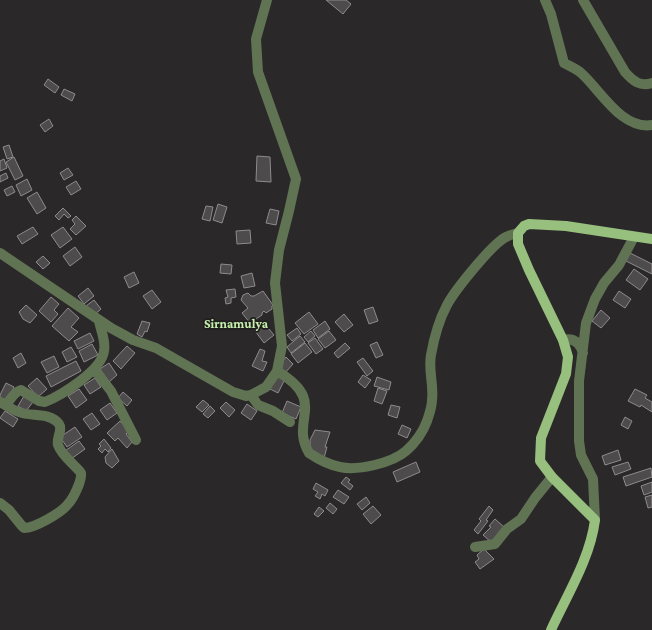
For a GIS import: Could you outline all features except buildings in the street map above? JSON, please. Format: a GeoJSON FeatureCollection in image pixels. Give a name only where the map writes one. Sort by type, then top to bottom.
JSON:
{"type":"FeatureCollection","features":[{"type":"Feature","properties":{"kind":"main road"},"geometry":{"type":"LineString","coordinates":[[551,630],[589,550],[594,533],[595,520],[552,477],[540,461],[541,438],[566,374],[568,357],[563,340],[518,244],[518,233],[524,226],[529,224],[566,226],[652,239]]}},
{"type":"Feature","properties":{"kind":"street"},"geometry":{"type":"LineString","coordinates":[[0,253],[99,321],[133,340],[156,348],[233,392],[246,396],[266,387],[277,371],[282,346],[275,283],[278,250],[296,179],[258,72],[256,39],[267,0]]}},
{"type":"Feature","properties":{"kind":"street"},"geometry":{"type":"LineString","coordinates":[[545,0],[551,14],[564,63],[580,72],[593,84],[605,101],[624,117],[638,124],[646,126],[652,125]]}},
{"type":"Feature","properties":{"kind":"street"},"geometry":{"type":"LineString","coordinates":[[583,0],[625,72],[638,84],[645,85],[652,83]]}},
{"type":"Feature","properties":{"kind":"street"},"geometry":{"type":"LineString","coordinates":[[277,371],[297,385],[306,402],[303,434],[309,454],[338,467],[362,468],[391,459],[406,452],[418,438],[426,422],[432,401],[431,356],[437,329],[447,305],[467,276],[497,243],[506,236],[518,233]]}},
{"type":"Feature","properties":{"kind":"street"},"geometry":{"type":"LineString","coordinates":[[595,520],[593,479],[581,455],[579,441],[579,381],[586,323],[595,299],[604,283],[618,265],[634,237]]}},
{"type":"Feature","properties":{"kind":"street"},"geometry":{"type":"LineString","coordinates":[[0,503],[9,510],[24,528],[30,527],[54,515],[68,504],[76,490],[82,477],[81,473],[62,452],[58,445],[58,438],[61,429],[60,425],[52,418],[18,412],[3,404],[21,390],[42,402],[49,400],[80,381],[94,369],[101,362],[105,344],[99,321]]}},
{"type":"Feature","properties":{"kind":"street"},"geometry":{"type":"LineString","coordinates":[[563,340],[575,340],[580,344],[583,353]]}},
{"type":"Feature","properties":{"kind":"street"},"geometry":{"type":"LineString","coordinates":[[94,369],[111,391],[136,440]]}},
{"type":"Feature","properties":{"kind":"street"},"geometry":{"type":"LineString","coordinates":[[250,395],[258,405],[273,411],[290,422]]}},
{"type":"Feature","properties":{"kind":"street"},"geometry":{"type":"LineString","coordinates":[[475,547],[495,544],[507,529],[521,519],[535,498],[552,477]]}},
{"type":"Feature","properties":{"kind":"district","name":"Sirnamulya"},"geometry":{"type":"Point","coordinates":[236,323]}}]}
